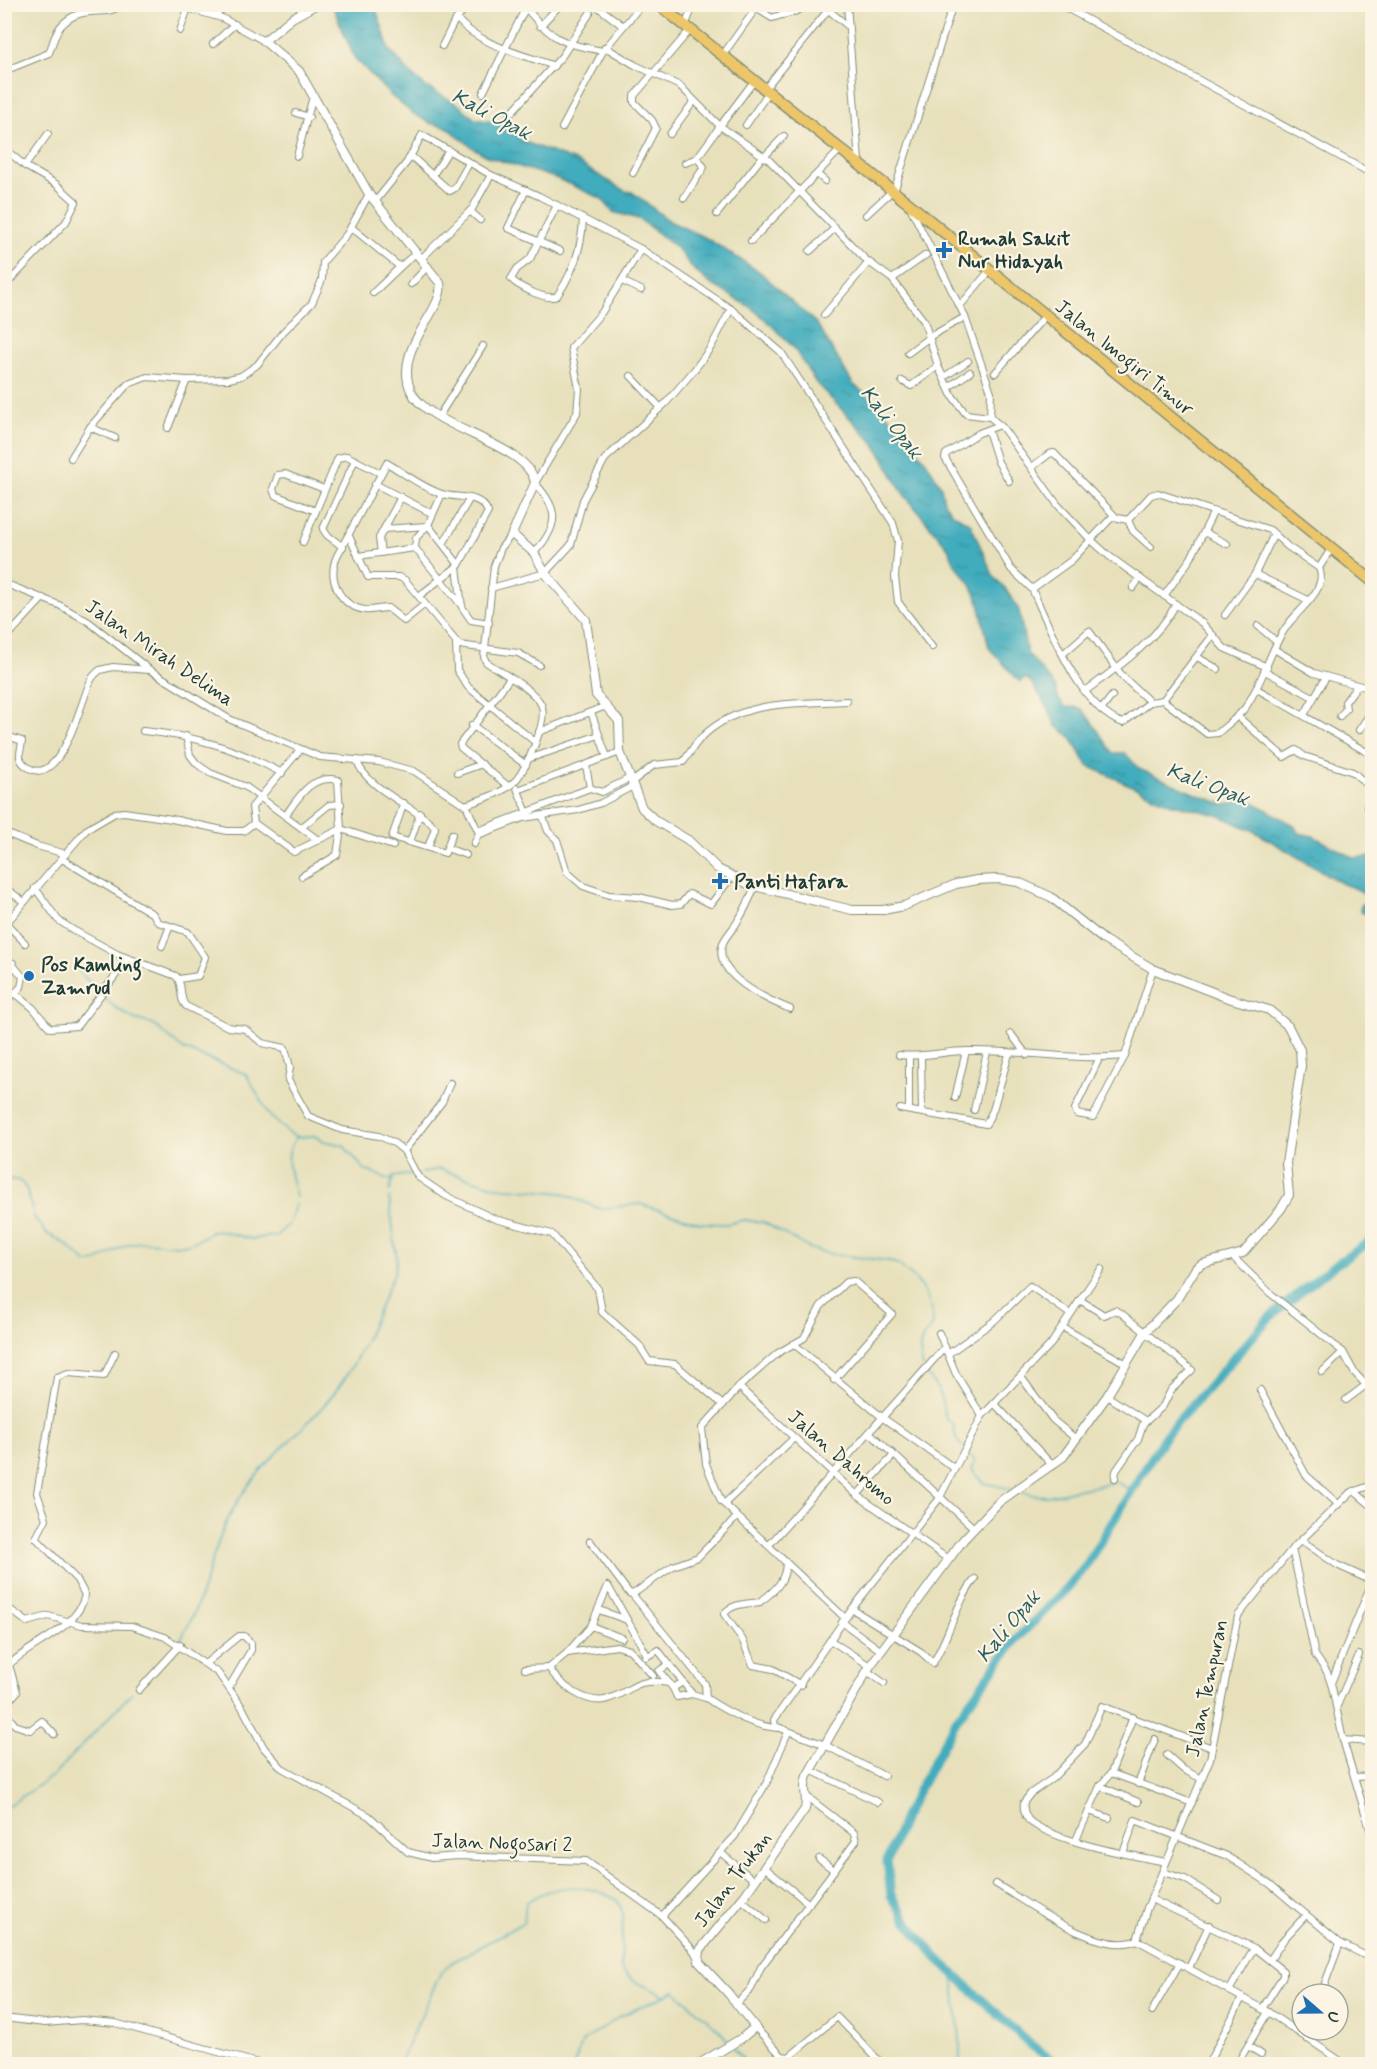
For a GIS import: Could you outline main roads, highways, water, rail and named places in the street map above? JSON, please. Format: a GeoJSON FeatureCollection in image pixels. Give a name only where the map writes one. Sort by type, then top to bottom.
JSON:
{"type":"FeatureCollection","features":[{"type":"Feature","properties":{"kind":"main road","name":"Jalan Imogiri Timur"},"geometry":{"type":"LineString","coordinates":[[658,4],[859,165],[890,194],[908,203],[1372,581]]}},
{"type":"Feature","properties":{"kind":"water"},"geometry":{"type":"Polygon","coordinates":[[[332,5],[375,5],[389,49],[426,87],[458,104],[475,119],[507,124],[522,141],[575,161],[625,191],[632,192],[671,222],[706,238],[760,272],[817,324],[853,384],[881,407],[926,461],[941,486],[944,502],[952,513],[970,523],[994,577],[1005,588],[1019,610],[1027,653],[1055,686],[1058,698],[1065,707],[1080,708],[1113,753],[1125,753],[1139,769],[1226,805],[1245,799],[1294,825],[1298,833],[1313,836],[1354,858],[1372,856],[1372,916],[1360,912],[1361,904],[1366,905],[1368,898],[1359,890],[1343,884],[1254,831],[1218,815],[1169,803],[1088,766],[1070,736],[1055,725],[1050,711],[1030,681],[1025,678],[1020,682],[989,648],[978,599],[969,581],[956,566],[948,548],[903,493],[875,444],[816,383],[794,348],[764,318],[747,305],[709,283],[694,270],[677,248],[639,219],[613,212],[602,199],[558,179],[489,157],[473,148],[447,127],[430,123],[412,113],[390,95],[354,57],[332,5]]]}},
{"type":"Feature","properties":{"kind":"waterway"},"geometry":{"type":"LineString","coordinates":[[79,971],[99,993]]}},
{"type":"Feature","properties":{"kind":"waterway"},"geometry":{"type":"LineString","coordinates":[[102,996],[134,1019],[153,1024],[183,1049],[246,1074],[270,1116],[289,1133],[297,1137],[315,1136],[324,1141],[343,1145],[365,1170],[391,1180]]}},
{"type":"Feature","properties":{"kind":"waterway"},"geometry":{"type":"LineString","coordinates":[[296,1138],[288,1160],[296,1197]]}},
{"type":"Feature","properties":{"kind":"waterway"},"geometry":{"type":"LineString","coordinates":[[422,1173],[439,1169],[497,1187],[563,1193],[600,1209],[640,1204],[701,1223],[727,1224],[744,1220],[763,1222],[811,1249],[831,1254],[889,1261],[899,1265],[917,1281],[932,1311],[933,1326],[924,1335],[920,1344],[923,1367]]}},
{"type":"Feature","properties":{"kind":"waterway"},"geometry":{"type":"LineString","coordinates":[[390,1191],[393,1177],[411,1174]]}},
{"type":"Feature","properties":{"kind":"waterway"},"geometry":{"type":"LineString","coordinates":[[4,1182],[10,1179],[20,1181],[26,1188],[34,1217],[46,1233],[64,1243],[87,1263],[130,1244],[142,1242],[182,1245],[196,1241],[217,1230],[251,1239],[276,1236],[289,1224],[296,1203]]}},
{"type":"Feature","properties":{"kind":"waterway"},"geometry":{"type":"LineString","coordinates":[[178,1643],[196,1609],[221,1535],[238,1501],[259,1472],[311,1420],[335,1392],[361,1350],[394,1274],[397,1260],[389,1197]]}},
{"type":"Feature","properties":{"kind":"waterway","name":"Kali Opak"},"geometry":{"type":"LineString","coordinates":[[1057,2064],[1031,2045],[937,1958],[910,1925],[891,1895],[887,1861],[905,1815],[957,1719],[1016,1639],[1062,1594],[1085,1567],[1165,1436],[1270,1317],[1329,1269],[1372,1240]]}},
{"type":"Feature","properties":{"kind":"waterway"},"geometry":{"type":"LineString","coordinates":[[926,1372],[939,1391],[946,1419],[953,1424],[956,1439],[962,1446]]}},
{"type":"Feature","properties":{"kind":"waterway"},"geometry":{"type":"LineString","coordinates":[[966,1450],[975,1461],[972,1470],[984,1483],[1012,1489]]}},
{"type":"Feature","properties":{"kind":"waterway"},"geometry":{"type":"LineString","coordinates":[[1021,1492],[1047,1496],[1116,1482],[1129,1489]]}},
{"type":"Feature","properties":{"kind":"waterway"},"geometry":{"type":"LineString","coordinates":[[4,1809],[55,1774],[132,1693]]}},
{"type":"Feature","properties":{"kind":"waterway"},"geometry":{"type":"LineString","coordinates":[[399,2064],[441,1972],[451,1963],[524,1922],[526,1902],[560,1888],[594,1890],[617,1900],[623,1913],[621,1969],[632,1980],[666,1996]]}},
{"type":"Feature","properties":{"kind":"waterway"},"geometry":{"type":"LineString","coordinates":[[953,1975],[960,2039],[960,2064]]}},
{"type":"Feature","properties":{"kind":"waterway"},"geometry":{"type":"LineString","coordinates":[[574,2064],[583,2041],[619,2017],[675,1991],[718,2029],[728,2041]]}},
{"type":"Feature","properties":{"kind":"waterway"},"geometry":{"type":"LineString","coordinates":[[733,2047],[747,2064]]}},
{"type":"Feature","properties":{"kind":"place","name":"Rumah Sakit Nur Hidayah"},"geometry":{"type":"Point","coordinates":[944,250]}},
{"type":"Feature","properties":{"kind":"place","name":"Panti Hafara"},"geometry":{"type":"Point","coordinates":[720,881]}},
{"type":"Feature","properties":{"kind":"place","name":"Pos Kamling Zamrud"},"geometry":{"type":"Point","coordinates":[29,976]}}]}
